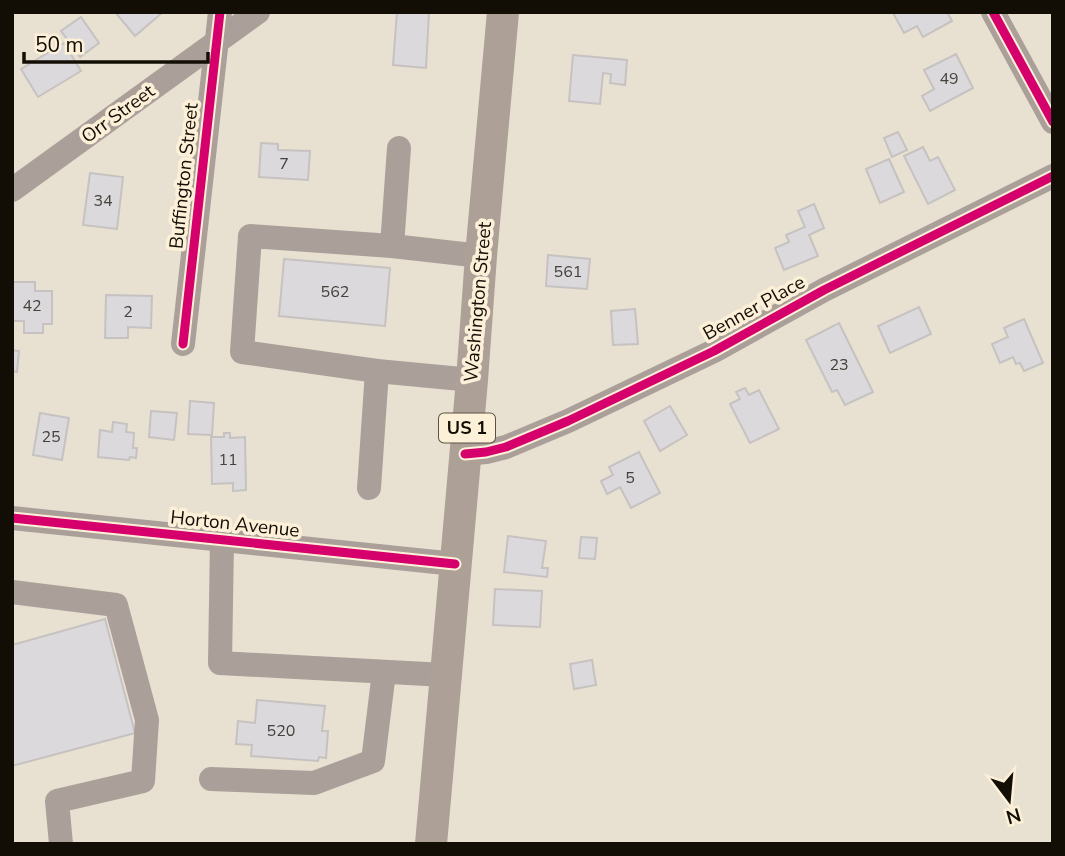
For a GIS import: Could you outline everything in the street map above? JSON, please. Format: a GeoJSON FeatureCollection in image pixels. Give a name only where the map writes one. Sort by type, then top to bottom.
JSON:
{"type":"FeatureCollection","features":[{"type":"Feature","properties":{"kind":"main road","name":"Washington Street"},"geometry":{"type":"LineString","coordinates":[[431,844],[503,12]]}},
{"type":"Feature","properties":{"kind":"street","name":"Buffington Street"},"geometry":{"type":"LineString","coordinates":[[183,344],[220,12]]}},
{"type":"Feature","properties":{"kind":"street","name":"Orr Street"},"geometry":{"type":"LineString","coordinates":[[12,190],[258,12]]}},
{"type":"Feature","properties":{"kind":"street"},"geometry":{"type":"LineString","coordinates":[[993,12],[1053,122]]}},
{"type":"Feature","properties":{"kind":"street"},"geometry":{"type":"LineString","coordinates":[[392,246],[399,148]]}},
{"type":"Feature","properties":{"kind":"street","name":"Benner Place"},"geometry":{"type":"LineString","coordinates":[[465,454],[506,447],[568,421],[714,351],[824,290],[1053,176]]}},
{"type":"Feature","properties":{"kind":"street"},"geometry":{"type":"LineString","coordinates":[[472,380],[377,371],[242,352],[250,236],[392,246],[481,256]]}},
{"type":"Feature","properties":{"kind":"street"},"geometry":{"type":"LineString","coordinates":[[369,488],[377,371]]}},
{"type":"Feature","properties":{"kind":"street","name":"Horton Avenue"},"geometry":{"type":"LineString","coordinates":[[12,518],[455,564]]}},
{"type":"Feature","properties":{"kind":"street"},"geometry":{"type":"LineString","coordinates":[[222,540],[220,663],[445,675]]}},
{"type":"Feature","properties":{"kind":"street"},"geometry":{"type":"LineString","coordinates":[[12,592],[116,605],[147,720],[143,781],[57,801],[61,844]]}},
{"type":"Feature","properties":{"kind":"street"},"geometry":{"type":"LineString","coordinates":[[211,779],[314,783],[373,761],[384,672]]}},
{"type":"Feature","properties":{"kind":"building"},"geometry":{"type":"Polygon","coordinates":[[[115,12],[163,12],[135,36],[115,12]]]}},
{"type":"Feature","properties":{"kind":"building"},"geometry":{"type":"Polygon","coordinates":[[[397,12],[429,12],[426,68],[393,65],[397,12]]]}},
{"type":"Feature","properties":{"kind":"building"},"geometry":{"type":"Polygon","coordinates":[[[894,12],[947,12],[952,21],[923,37],[917,26],[904,33],[894,12]]]}},
{"type":"Feature","properties":{"kind":"building"},"geometry":{"type":"Polygon","coordinates":[[[81,17],[99,43],[80,57],[61,31],[81,17]]]}},
{"type":"Feature","properties":{"kind":"building"},"geometry":{"type":"Polygon","coordinates":[[[64,43],[81,71],[38,97],[21,69],[64,43]]]}},
{"type":"Feature","properties":{"kind":"building"},"geometry":{"type":"Polygon","coordinates":[[[956,54],[973,88],[930,111],[922,96],[934,89],[924,70],[956,54]]]}},
{"type":"Feature","properties":{"kind":"building"},"geometry":{"type":"Polygon","coordinates":[[[573,55],[627,60],[625,85],[610,83],[611,74],[603,73],[600,104],[569,101],[573,55]]]}},
{"type":"Feature","properties":{"kind":"building"},"geometry":{"type":"Polygon","coordinates":[[[898,132],[907,150],[892,157],[884,138],[898,132]]]}},
{"type":"Feature","properties":{"kind":"building"},"geometry":{"type":"Polygon","coordinates":[[[261,143],[278,144],[278,150],[310,151],[308,180],[259,177],[261,143]]]}},
{"type":"Feature","properties":{"kind":"building"},"geometry":{"type":"Polygon","coordinates":[[[923,147],[930,161],[938,157],[955,190],[928,204],[904,156],[923,147]]]}},
{"type":"Feature","properties":{"kind":"building"},"geometry":{"type":"Polygon","coordinates":[[[889,159],[904,192],[880,203],[866,169],[889,159]]]}},
{"type":"Feature","properties":{"kind":"building"},"geometry":{"type":"Polygon","coordinates":[[[90,173],[123,177],[117,229],[83,225],[90,173]]]}},
{"type":"Feature","properties":{"kind":"building"},"geometry":{"type":"Polygon","coordinates":[[[814,204],[824,228],[809,235],[818,256],[784,270],[775,248],[789,242],[786,235],[805,227],[798,211],[814,204]]]}},
{"type":"Feature","properties":{"kind":"building"},"geometry":{"type":"Polygon","coordinates":[[[548,255],[590,259],[587,289],[546,286],[548,255]]]}},
{"type":"Feature","properties":{"kind":"building"},"geometry":{"type":"Polygon","coordinates":[[[284,259],[390,268],[385,326],[279,316],[284,259]]]}},
{"type":"Feature","properties":{"kind":"building"},"geometry":{"type":"Polygon","coordinates":[[[13,282],[35,282],[35,291],[52,291],[52,324],[43,324],[43,333],[24,333],[24,321],[12,321],[13,282]]]}},
{"type":"Feature","properties":{"kind":"building"},"geometry":{"type":"Polygon","coordinates":[[[106,295],[152,296],[151,328],[128,327],[128,338],[105,338],[106,295]]]}},
{"type":"Feature","properties":{"kind":"building"},"geometry":{"type":"Polygon","coordinates":[[[919,307],[931,334],[890,353],[878,326],[919,307]]]}},
{"type":"Feature","properties":{"kind":"building"},"geometry":{"type":"Polygon","coordinates":[[[635,309],[638,344],[613,345],[611,311],[635,309]]]}},
{"type":"Feature","properties":{"kind":"building"},"geometry":{"type":"Polygon","coordinates":[[[1024,319],[1043,363],[1024,371],[1013,357],[1000,363],[992,344],[1008,337],[1004,328],[1024,319]]]}},
{"type":"Feature","properties":{"kind":"building"},"geometry":{"type":"Polygon","coordinates":[[[839,323],[873,392],[845,405],[837,390],[832,392],[806,340],[839,323]]]}},
{"type":"Feature","properties":{"kind":"building"},"geometry":{"type":"Polygon","coordinates":[[[12,350],[19,351],[17,372],[12,371],[12,350]]]}},
{"type":"Feature","properties":{"kind":"building"},"geometry":{"type":"Polygon","coordinates":[[[745,388],[749,395],[759,390],[779,429],[750,443],[730,404],[740,399],[736,392],[745,388]]]}},
{"type":"Feature","properties":{"kind":"building"},"geometry":{"type":"Polygon","coordinates":[[[190,401],[214,403],[212,435],[188,434],[190,401]]]}},
{"type":"Feature","properties":{"kind":"building"},"geometry":{"type":"Polygon","coordinates":[[[670,406],[687,435],[660,451],[644,421],[670,406]]]}},
{"type":"Feature","properties":{"kind":"building"},"geometry":{"type":"Polygon","coordinates":[[[151,411],[177,413],[174,440],[149,437],[151,411]]]}},
{"type":"Feature","properties":{"kind":"building"},"geometry":{"type":"Polygon","coordinates":[[[40,413],[69,418],[62,460],[33,455],[40,413]]]}},
{"type":"Feature","properties":{"kind":"building"},"geometry":{"type":"Polygon","coordinates":[[[113,422],[127,424],[126,432],[134,433],[133,448],[137,448],[136,458],[130,457],[129,460],[98,457],[100,430],[112,432],[113,422]]]}},
{"type":"Feature","properties":{"kind":"building"},"geometry":{"type":"Polygon","coordinates":[[[224,433],[230,433],[230,438],[245,437],[246,490],[233,491],[233,483],[212,484],[211,437],[224,437],[224,433]]]}},
{"type":"Feature","properties":{"kind":"building"},"geometry":{"type":"Polygon","coordinates":[[[639,452],[660,493],[631,508],[620,487],[607,494],[601,481],[613,475],[609,467],[639,452]]]}},
{"type":"Feature","properties":{"kind":"building"},"geometry":{"type":"Polygon","coordinates":[[[508,536],[546,541],[542,568],[548,568],[547,577],[504,572],[508,536]]]}},
{"type":"Feature","properties":{"kind":"building"},"geometry":{"type":"Polygon","coordinates":[[[581,537],[597,538],[595,559],[579,558],[581,537]]]}},
{"type":"Feature","properties":{"kind":"building"},"geometry":{"type":"Polygon","coordinates":[[[495,589],[542,591],[540,627],[493,625],[495,589]]]}},
{"type":"Feature","properties":{"kind":"building"},"geometry":{"type":"Polygon","coordinates":[[[105,619],[135,733],[12,766],[12,645],[105,619]]]}},
{"type":"Feature","properties":{"kind":"building"},"geometry":{"type":"Polygon","coordinates":[[[592,660],[596,685],[574,689],[570,664],[592,660]]]}},
{"type":"Feature","properties":{"kind":"building"},"geometry":{"type":"Polygon","coordinates":[[[257,700],[325,706],[322,731],[328,731],[326,758],[319,757],[318,761],[251,756],[252,745],[236,744],[238,721],[255,723],[257,700]]]}},
{"type":"Feature","properties":{"kind":"cycle path"},"geometry":{"type":"LineString","coordinates":[[183,344],[220,12]]}},
{"type":"Feature","properties":{"kind":"cycle path"},"geometry":{"type":"LineString","coordinates":[[993,12],[1053,122]]}},
{"type":"Feature","properties":{"kind":"cycle path"},"geometry":{"type":"LineString","coordinates":[[465,454],[506,447],[568,421],[714,351],[824,290],[1053,176]]}},
{"type":"Feature","properties":{"kind":"cycle path"},"geometry":{"type":"LineString","coordinates":[[12,518],[455,564]]}}]}
